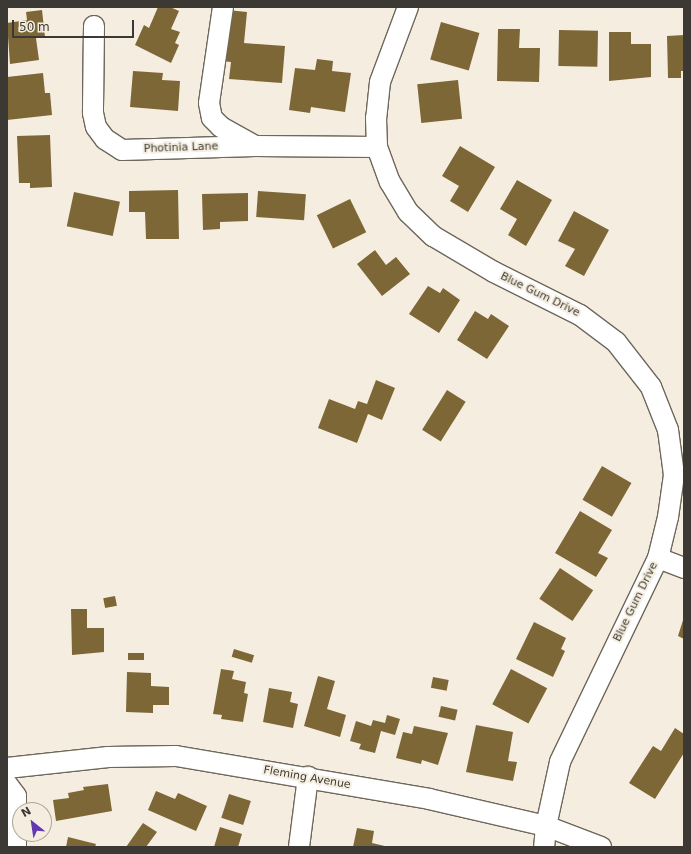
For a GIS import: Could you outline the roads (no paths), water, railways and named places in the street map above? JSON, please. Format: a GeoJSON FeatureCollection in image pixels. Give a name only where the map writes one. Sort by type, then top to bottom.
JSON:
{"type":"FeatureCollection","features":[{"type":"Feature","properties":{"kind":"street"},"geometry":{"type":"LineString","coordinates":[[223,7],[209,103],[212,118],[221,127],[255,146]]}},
{"type":"Feature","properties":{"kind":"street","name":"Blue Gum Drive"},"geometry":{"type":"LineString","coordinates":[[408,7],[380,82],[376,118],[377,147],[390,182],[408,212],[433,236],[494,272],[580,314],[616,342],[651,387],[668,430],[674,475],[668,517],[658,558],[560,762],[546,826],[544,847]]}},
{"type":"Feature","properties":{"kind":"street","name":"Photinia Lane"},"geometry":{"type":"LineString","coordinates":[[94,26],[93,113],[96,127],[105,139],[122,150],[255,146],[377,147]]}},
{"type":"Feature","properties":{"kind":"street"},"geometry":{"type":"LineString","coordinates":[[658,558],[684,568]]}},
{"type":"Feature","properties":{"kind":"street","name":"Fleming Avenue"},"geometry":{"type":"LineString","coordinates":[[7,768],[108,757],[164,756],[308,777],[429,799],[546,826],[601,847]]}},
{"type":"Feature","properties":{"kind":"street"},"geometry":{"type":"LineString","coordinates":[[299,847],[308,777]]}},
{"type":"Feature","properties":{"kind":"street"},"geometry":{"type":"LineString","coordinates":[[7,784],[16,796],[16,847]]}}]}
